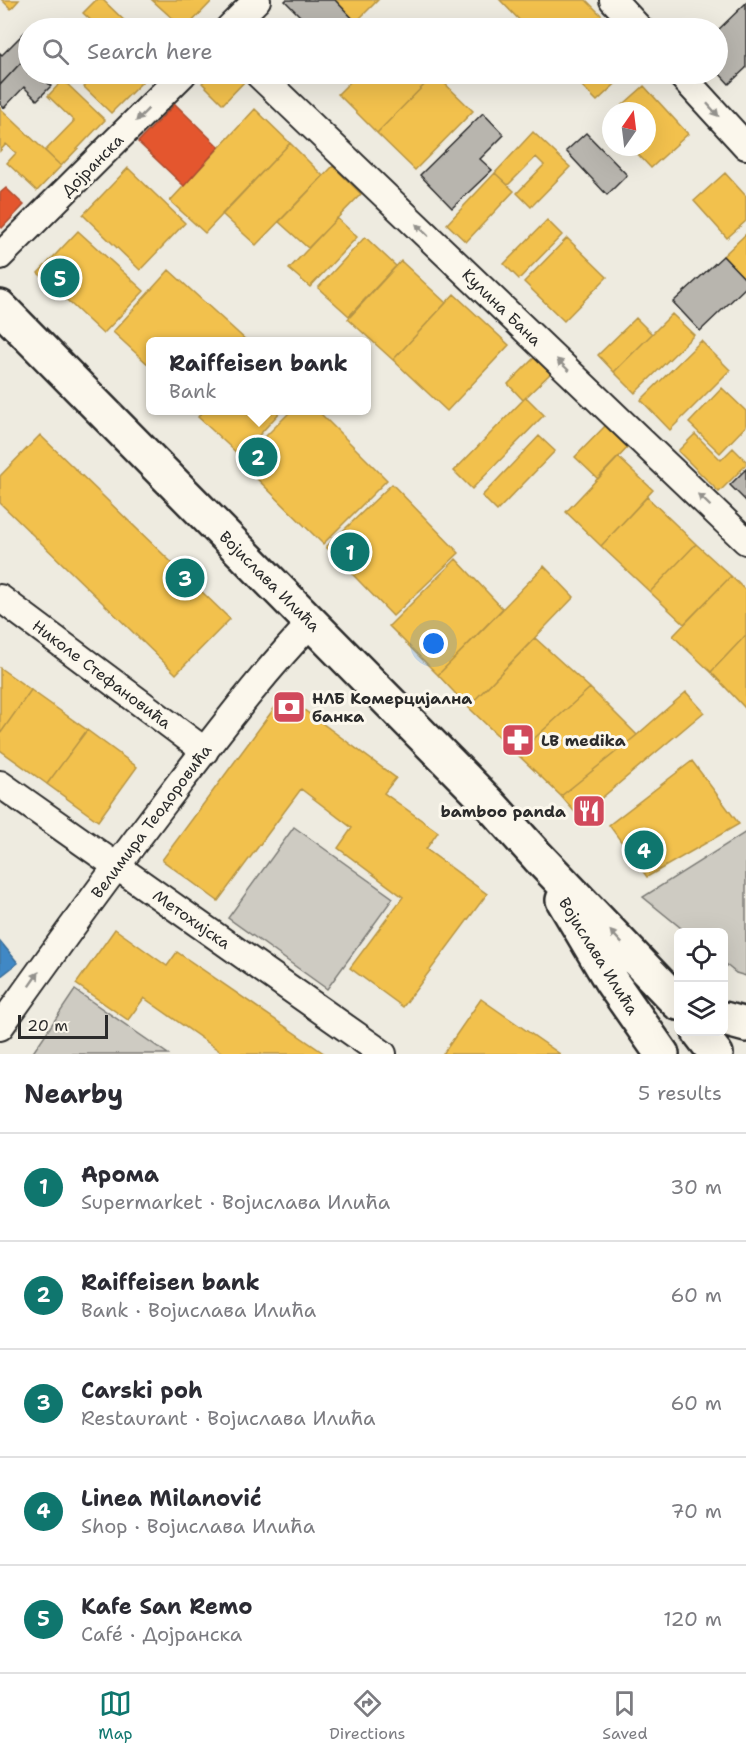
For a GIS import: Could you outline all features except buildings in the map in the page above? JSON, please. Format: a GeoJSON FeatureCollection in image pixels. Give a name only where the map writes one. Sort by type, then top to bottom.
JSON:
{"type":"FeatureCollection","features":[{"type":"Feature","properties":{"kind":"main road","name":"Војислава Илића"},"geometry":{"type":"LineString","coordinates":[[0,307],[489,803],[538,857],[674,997]]}},
{"type":"Feature","properties":{"kind":"main road","name":"Војислава Илића"},"geometry":{"type":"LineString","coordinates":[[538,857],[611,981],[662,1054]]}},
{"type":"Feature","properties":{"kind":"main road"},"geometry":{"type":"LineString","coordinates":[[728,1020],[746,1025]]}},
{"type":"Feature","properties":{"kind":"main road"},"geometry":{"type":"LineString","coordinates":[[702,1036],[716,1054]]}},
{"type":"Feature","properties":{"kind":"street"},"geometry":{"type":"LineString","coordinates":[[239,18],[257,0]]}},
{"type":"Feature","properties":{"kind":"street"},"geometry":{"type":"LineString","coordinates":[[613,0],[630,18]]}},
{"type":"Feature","properties":{"kind":"street","name":"Дојранска"},"geometry":{"type":"LineString","coordinates":[[0,256],[173,84]]}},
{"type":"Feature","properties":{"kind":"street","name":"Кулина Бана"},"geometry":{"type":"LineString","coordinates":[[268,84],[746,541]]}},
{"type":"Feature","properties":{"kind":"street"},"geometry":{"type":"LineString","coordinates":[[689,84],[746,146]]}},
{"type":"Feature","properties":{"kind":"street","name":"Николе Стефановића"},"geometry":{"type":"LineString","coordinates":[[0,598],[205,751]]}},
{"type":"Feature","properties":{"kind":"street","name":"Велимира Теодоровића"},"geometry":{"type":"LineString","coordinates":[[0,1027],[117,865],[205,751],[292,643],[311,623]]}},
{"type":"Feature","properties":{"kind":"street","name":"Метохијска"},"geometry":{"type":"LineString","coordinates":[[0,784],[383,1054]]}},
{"type":"Feature","properties":{"kind":"shaded area"},"geometry":{"type":"Polygon","coordinates":[[[294,827],[393,898],[327,989],[228,918],[294,827]]]}},
{"type":"Feature","properties":{"kind":"shaded area"},"geometry":{"type":"Polygon","coordinates":[[[746,832],[746,976],[736,973],[728,966],[728,928],[681,928],[643,897],[746,832]]]}},
{"type":"Feature","properties":{"kind":"shaded area"},"geometry":{"type":"Polygon","coordinates":[[[75,990],[168,1054],[32,1054],[75,990]]]}},
{"type":"Feature","properties":{"kind":"place","name":"Kafe San Remo"},"geometry":{"type":"Point","coordinates":[60,278]}},
{"type":"Feature","properties":{"kind":"place","name":"Raiffeisen bank"},"geometry":{"type":"Point","coordinates":[258,457]}},
{"type":"Feature","properties":{"kind":"place","name":"Арома"},"geometry":{"type":"Point","coordinates":[350,552]}},
{"type":"Feature","properties":{"kind":"place","name":"Carski poh"},"geometry":{"type":"Point","coordinates":[185,578]}},
{"type":"Feature","properties":{"kind":"place","name":"НЛБ Комерцијална банка"},"geometry":{"type":"Point","coordinates":[289,707]}},
{"type":"Feature","properties":{"kind":"place","name":"LB medika"},"geometry":{"type":"Point","coordinates":[518,740]}},
{"type":"Feature","properties":{"kind":"place","name":"bamboo panda"},"geometry":{"type":"Point","coordinates":[589,811]}},
{"type":"Feature","properties":{"kind":"place","name":"Linea Milanović"},"geometry":{"type":"Point","coordinates":[644,850]}}]}
